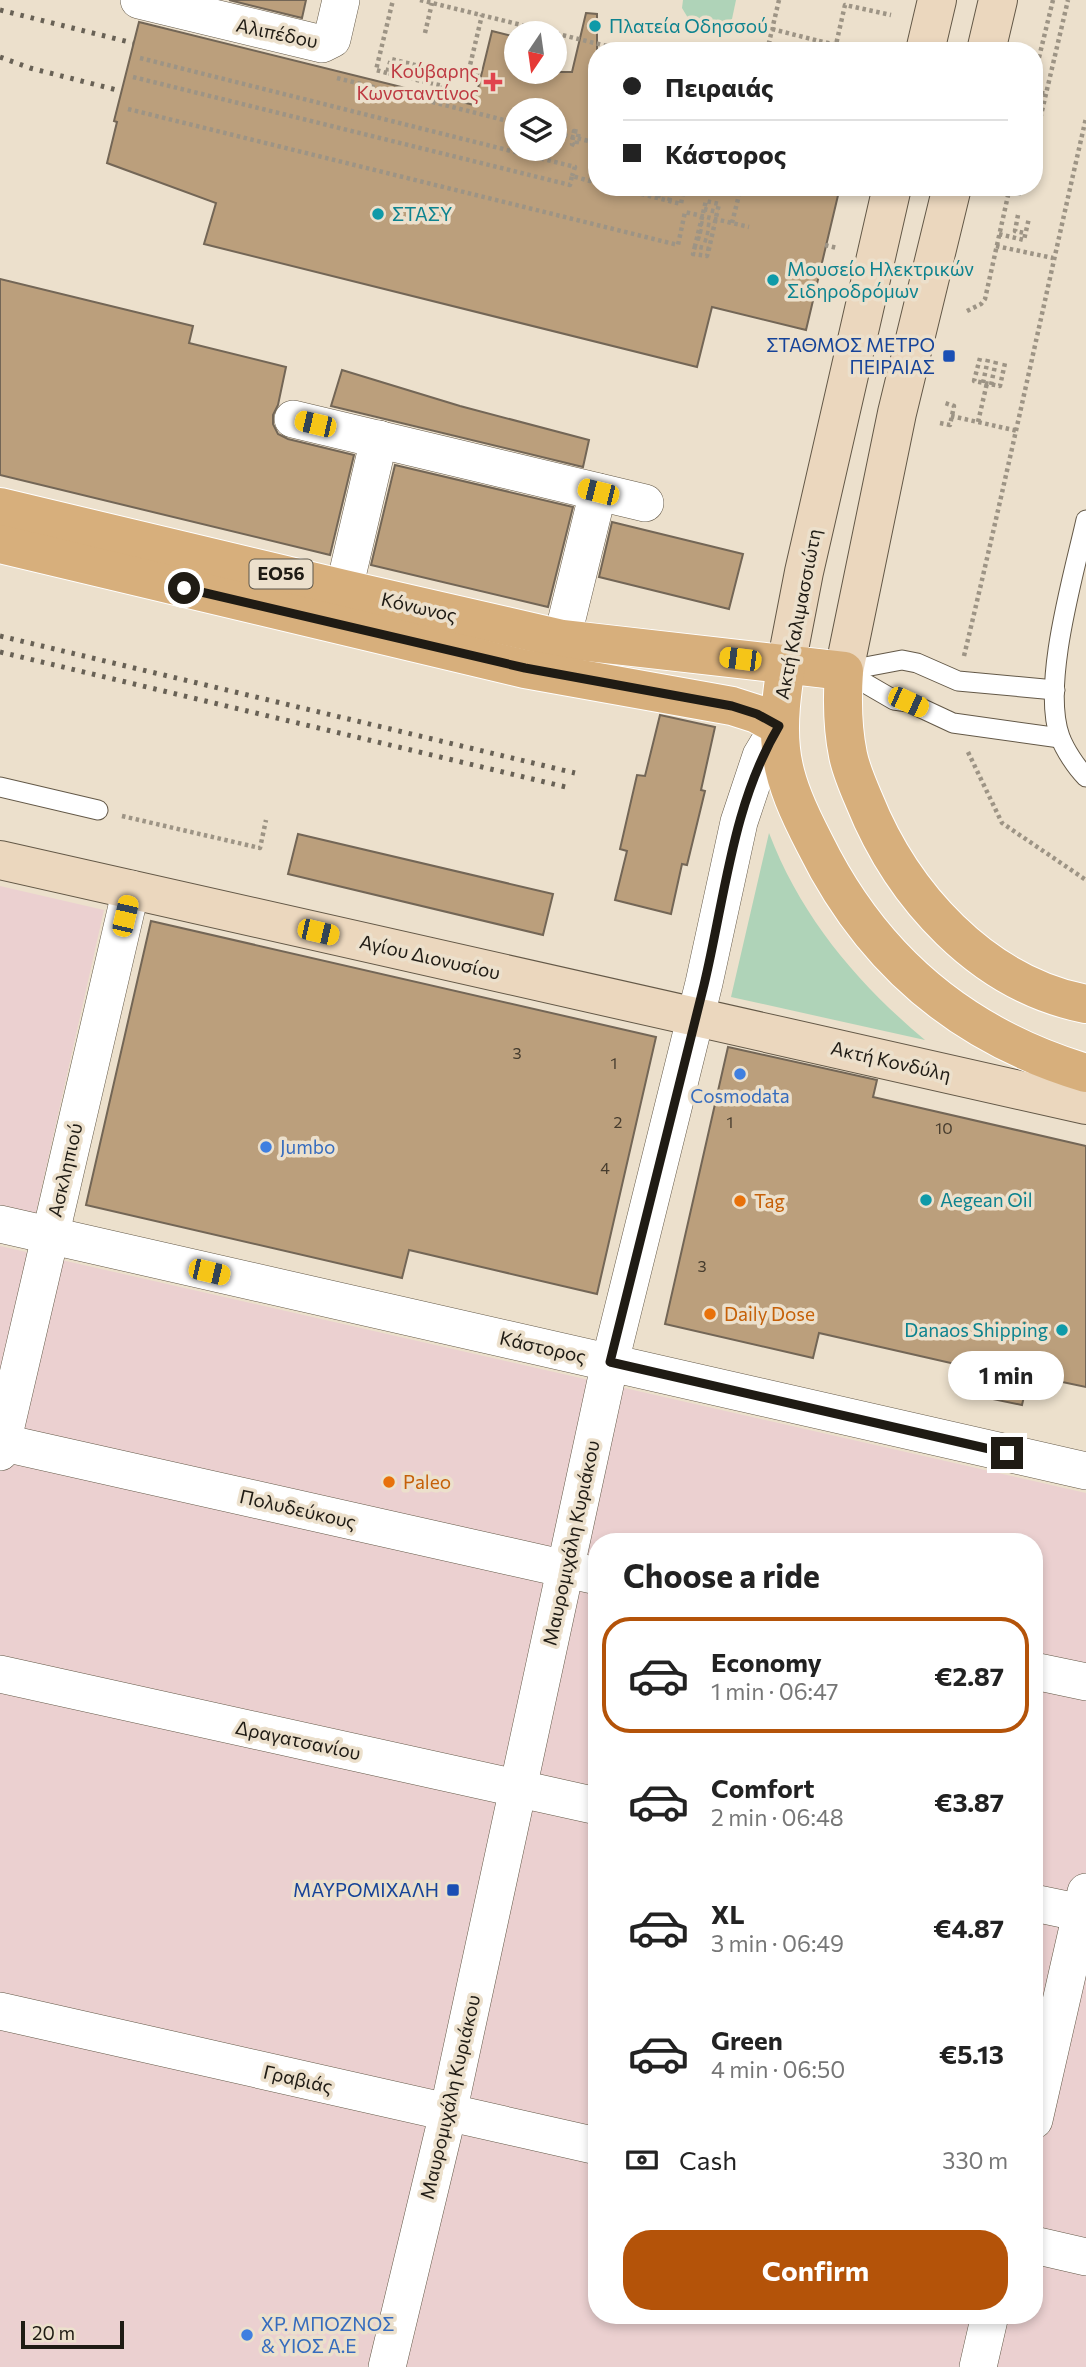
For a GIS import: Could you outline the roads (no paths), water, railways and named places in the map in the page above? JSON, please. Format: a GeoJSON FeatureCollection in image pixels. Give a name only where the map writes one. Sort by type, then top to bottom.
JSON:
{"type":"FeatureCollection","features":[{"type":"Feature","properties":{"kind":"main road"},"geometry":{"type":"LineString","coordinates":[[927,42],[937,0]]}},
{"type":"Feature","properties":{"kind":"main road"},"geometry":{"type":"LineString","coordinates":[[988,42],[998,0]]}},
{"type":"Feature","properties":{"kind":"main road","name":"Ακτή Καλιμασσιώτη"},"geometry":{"type":"LineString","coordinates":[[890,196],[822,492],[786,665],[779,726],[781,752],[790,790],[842,893],[895,962],[923,988],[981,1029],[1040,1058],[1086,1073]]}},
{"type":"Feature","properties":{"kind":"main road"},"geometry":{"type":"LineString","coordinates":[[950,196],[897,413],[844,671],[841,714],[848,758],[873,824],[889,853],[914,889],[950,930],[983,957],[1028,984],[1052,995],[1086,1004]]}},
{"type":"Feature","properties":{"kind":"main road","name":"Κόνωνος"},"geometry":{"type":"LineString","coordinates":[[0,507],[344,590],[562,639],[844,671]]}},
{"type":"Feature","properties":{"kind":"main road","name":"Κόνωνος"},"geometry":{"type":"LineString","coordinates":[[0,544],[525,668],[732,706],[757,714],[779,726]]}},
{"type":"Feature","properties":{"kind":"main road","name":"Αγίου Διονυσίου"},"geometry":{"type":"LineString","coordinates":[[0,860],[695,1017]]}},
{"type":"Feature","properties":{"kind":"main road","name":"Ακτή Κονδύλη"},"geometry":{"type":"LineString","coordinates":[[695,1017],[1086,1105]]}},
{"type":"Feature","properties":{"kind":"street","name":"Αλιπέδου"},"geometry":{"type":"LineString","coordinates":[[139,0],[322,44],[332,39],[341,0]]}},
{"type":"Feature","properties":{"kind":"street"},"geometry":{"type":"LineString","coordinates":[[293,419],[645,503]]}},
{"type":"Feature","properties":{"kind":"street"},"geometry":{"type":"LineString","coordinates":[[344,590],[379,439]]}},
{"type":"Feature","properties":{"kind":"street"},"geometry":{"type":"LineString","coordinates":[[562,639],[598,492]]}},
{"type":"Feature","properties":{"kind":"street","name":"Μαυρομιχάλη Κυριάκου"},"geometry":{"type":"LineString","coordinates":[[387,2367],[448,2113],[519,1789],[581,1573],[610,1362],[695,1017],[739,822],[761,756],[779,726]]}},
{"type":"Feature","properties":{"kind":"street","name":"Ασκληπιού"},"geometry":{"type":"LineString","coordinates":[[1,1445],[131,889]]}},
{"type":"Feature","properties":{"kind":"street","name":"Κάστορος"},"geometry":{"type":"LineString","coordinates":[[0,1224],[1086,1471]]}},
{"type":"Feature","properties":{"kind":"street","name":"Πολυδεύκους"},"geometry":{"type":"LineString","coordinates":[[1,1445],[581,1573]]}},
{"type":"Feature","properties":{"kind":"street"},"geometry":{"type":"LineString","coordinates":[[1043,1673],[1086,1682]]}},
{"type":"Feature","properties":{"kind":"street","name":"Δραγατσανίου"},"geometry":{"type":"LineString","coordinates":[[0,1675],[588,1804]]}},
{"type":"Feature","properties":{"kind":"street"},"geometry":{"type":"LineString","coordinates":[[1043,1904],[1084,1907],[1043,2082]]}},
{"type":"Feature","properties":{"kind":"street","name":"Γραβιάς"},"geometry":{"type":"LineString","coordinates":[[0,2011],[588,2144]]}},
{"type":"Feature","properties":{"kind":"street"},"geometry":{"type":"LineString","coordinates":[[1043,2247],[1086,2257]]}},
{"type":"Feature","properties":{"kind":"street"},"geometry":{"type":"LineString","coordinates":[[978,2367],[988,2324]]}},
{"type":"Feature","properties":{"kind":"lane"},"geometry":{"type":"LineString","coordinates":[[1086,520],[1065,615],[1055,690],[1055,713],[1060,738],[1086,777]]}},
{"type":"Feature","properties":{"kind":"lane"},"geometry":{"type":"LineString","coordinates":[[844,671],[902,660],[916,663],[958,681],[1055,690]]}},
{"type":"Feature","properties":{"kind":"lane"},"geometry":{"type":"LineString","coordinates":[[844,671],[894,700],[908,702],[953,723],[1060,738]]}},
{"type":"Feature","properties":{"kind":"lane"},"geometry":{"type":"LineString","coordinates":[[0,787],[98,810]]}},
{"type":"Feature","properties":{"kind":"railway"},"geometry":{"type":"LineString","coordinates":[[0,10],[133,43]]}},
{"type":"Feature","properties":{"kind":"railway"},"geometry":{"type":"LineString","coordinates":[[0,57],[30,68],[121,91]]}},
{"type":"Feature","properties":{"kind":"railway"},"geometry":{"type":"LineString","coordinates":[[0,636],[575,773]]}},
{"type":"Feature","properties":{"kind":"railway"},"geometry":{"type":"LineString","coordinates":[[0,652],[570,788]]}},
{"type":"Feature","properties":{"kind":"place","name":"Πλατεία Οδησσού"},"geometry":{"type":"Point","coordinates":[595,26]}},
{"type":"Feature","properties":{"kind":"place","name":"Κούβαρης Κωνσταντίνος"},"geometry":{"type":"Point","coordinates":[493,82]}},
{"type":"Feature","properties":{"kind":"place","name":"ΣΤΑΣΥ"},"geometry":{"type":"Point","coordinates":[378,214]}},
{"type":"Feature","properties":{"kind":"place","name":"Μουσείο Ηλεκτρικών Σιδηροδρόμων"},"geometry":{"type":"Point","coordinates":[773,280]}},
{"type":"Feature","properties":{"kind":"place","name":"ΣΤΑΘΜΟΣ ΜΕΤΡΟ ΠΕΙΡΑΙΑΣ"},"geometry":{"type":"Point","coordinates":[949,356]}},
{"type":"Feature","properties":{"kind":"place","name":"Cosmodata"},"geometry":{"type":"Point","coordinates":[740,1074]}},
{"type":"Feature","properties":{"kind":"place","name":"Jumbo"},"geometry":{"type":"Point","coordinates":[266,1147]}},
{"type":"Feature","properties":{"kind":"place","name":"Aegean Oil"},"geometry":{"type":"Point","coordinates":[926,1200]}},
{"type":"Feature","properties":{"kind":"place","name":"Tag"},"geometry":{"type":"Point","coordinates":[740,1201]}},
{"type":"Feature","properties":{"kind":"place","name":"Daily Dose"},"geometry":{"type":"Point","coordinates":[710,1314]}},
{"type":"Feature","properties":{"kind":"place","name":"Danaos Shipping"},"geometry":{"type":"Point","coordinates":[1062,1330]}},
{"type":"Feature","properties":{"kind":"place","name":"Paleo"},"geometry":{"type":"Point","coordinates":[389,1482]}},
{"type":"Feature","properties":{"kind":"place","name":"ΜΑΥΡΟΜΙΧΑΛΗ"},"geometry":{"type":"Point","coordinates":[453,1890]}},
{"type":"Feature","properties":{"kind":"place","name":"ΧΡ. ΜΠΟΖΝΟΣ & ΥΙΟΣ Α.Ε"},"geometry":{"type":"Point","coordinates":[247,2335]}}]}
